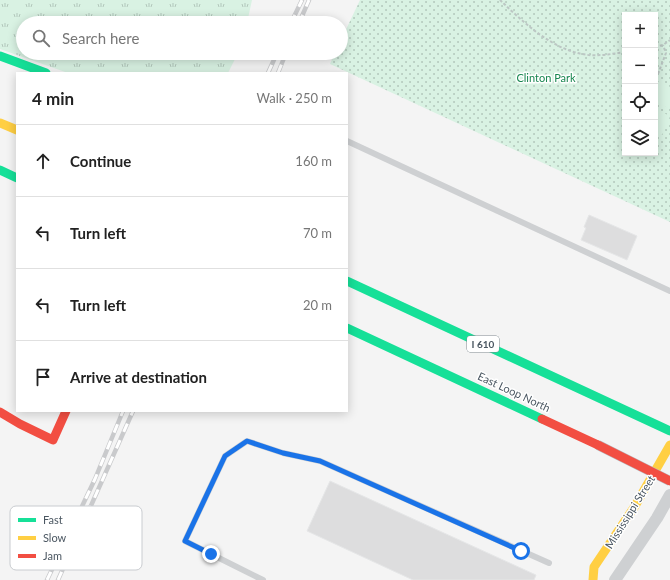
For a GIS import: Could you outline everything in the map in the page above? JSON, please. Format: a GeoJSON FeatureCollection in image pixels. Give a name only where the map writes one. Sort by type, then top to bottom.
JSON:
{"type":"FeatureCollection","features":[{"type":"Feature","properties":{"kind":"main road"},"geometry":{"type":"LineString","coordinates":[[0,56],[43,72]]}},
{"type":"Feature","properties":{"kind":"main road"},"geometry":{"type":"LineString","coordinates":[[0,123],[16,130]]}},
{"type":"Feature","properties":{"kind":"main road"},"geometry":{"type":"LineString","coordinates":[[0,170],[16,178]]}},
{"type":"Feature","properties":{"kind":"main road","name":"I 610"},"geometry":{"type":"LineString","coordinates":[[348,281],[670,431]]}},
{"type":"Feature","properties":{"kind":"main road","name":"East Loop North"},"geometry":{"type":"LineString","coordinates":[[348,328],[598,445],[670,481]]}},
{"type":"Feature","properties":{"kind":"main road"},"geometry":{"type":"LineString","coordinates":[[0,412],[20,424],[53,440],[66,412]]}},
{"type":"Feature","properties":{"kind":"main road","name":"Mississippi Street"},"geometry":{"type":"LineString","coordinates":[[593,580],[594,567],[635,506],[670,445]]}},
{"type":"Feature","properties":{"kind":"street"},"geometry":{"type":"LineString","coordinates":[[615,580],[657,518],[670,495]]}},
{"type":"Feature","properties":{"kind":"lane"},"geometry":{"type":"LineString","coordinates":[[348,141],[670,291]]}},
{"type":"Feature","properties":{"kind":"lane"},"geometry":{"type":"LineString","coordinates":[[263,580],[185,541],[225,456],[247,441],[283,453],[320,461],[549,563]]}},
{"type":"Feature","properties":{"kind":"path"},"geometry":{"type":"LineString","coordinates":[[500,0],[522,21],[544,37],[564,48],[582,54],[603,55],[622,52]]}},
{"type":"Feature","properties":{"kind":"path"},"geometry":{"type":"LineString","coordinates":[[658,46],[663,45],[670,40]]}},
{"type":"Feature","properties":{"kind":"path"},"geometry":{"type":"LineString","coordinates":[[658,74],[666,53],[663,45]]}},
{"type":"Feature","properties":{"kind":"green space"},"geometry":{"type":"Polygon","coordinates":[[[0,0],[252,0],[249,16],[16,16],[16,55],[0,49],[0,0]]]}},
{"type":"Feature","properties":{"kind":"green space","name":"Clinton Park"},"geometry":{"type":"Polygon","coordinates":[[[360,0],[670,0],[670,222],[348,72],[330,64],[332,60],[348,60],[348,25],[360,0]]]}},
{"type":"Feature","properties":{"kind":"green space"},"geometry":{"type":"Polygon","coordinates":[[[31,60],[234,60],[228,72],[65,72],[31,60]]]}},
{"type":"Feature","properties":{"kind":"green space"},"geometry":{"type":"Polygon","coordinates":[[[658,81],[670,87],[670,109],[658,103],[658,81]]]}},
{"type":"Feature","properties":{"kind":"green space"},"geometry":{"type":"Polygon","coordinates":[[[658,110],[670,116],[662,135],[658,133],[658,110]]]}},
{"type":"Feature","properties":{"kind":"building"},"geometry":{"type":"Polygon","coordinates":[[[589,215],[637,236],[627,260],[581,240],[589,215]]]}},
{"type":"Feature","properties":{"kind":"building"},"geometry":{"type":"Polygon","coordinates":[[[330,481],[536,575],[534,580],[413,580],[307,531],[330,481]]]}},
{"type":"Feature","properties":{"kind":"railway"},"geometry":{"type":"LineString","coordinates":[[294,16],[302,0]]}},
{"type":"Feature","properties":{"kind":"railway"},"geometry":{"type":"LineString","coordinates":[[302,16],[309,0]]}},
{"type":"Feature","properties":{"kind":"railway"},"geometry":{"type":"LineString","coordinates":[[268,72],[274,60]]}},
{"type":"Feature","properties":{"kind":"railway"},"geometry":{"type":"LineString","coordinates":[[278,72],[283,60]]}},
{"type":"Feature","properties":{"kind":"railway"},"geometry":{"type":"LineString","coordinates":[[82,506],[123,412]]}},
{"type":"Feature","properties":{"kind":"railway"},"geometry":{"type":"LineString","coordinates":[[91,506],[133,412]]}},
{"type":"Feature","properties":{"kind":"railway"},"geometry":{"type":"LineString","coordinates":[[47,580],[52,570]]}},
{"type":"Feature","properties":{"kind":"railway"},"geometry":{"type":"LineString","coordinates":[[58,580],[62,570]]}},
{"type":"Feature","properties":{"kind":"traffic: fast"},"geometry":{"type":"LineString","coordinates":[[0,56],[43,72]]}},
{"type":"Feature","properties":{"kind":"traffic: fast"},"geometry":{"type":"LineString","coordinates":[[0,170],[16,178]]}},
{"type":"Feature","properties":{"kind":"traffic: fast"},"geometry":{"type":"LineString","coordinates":[[348,281],[670,431]]}},
{"type":"Feature","properties":{"kind":"traffic: fast"},"geometry":{"type":"LineString","coordinates":[[348,328],[542,419]]}},
{"type":"Feature","properties":{"kind":"traffic: slow"},"geometry":{"type":"LineString","coordinates":[[0,123],[16,130]]}},
{"type":"Feature","properties":{"kind":"traffic: slow"},"geometry":{"type":"LineString","coordinates":[[593,580],[594,567],[635,506],[670,445]]}},
{"type":"Feature","properties":{"kind":"traffic: jam"},"geometry":{"type":"LineString","coordinates":[[0,412],[20,424],[53,440],[66,412]]}},
{"type":"Feature","properties":{"kind":"traffic: jam"},"geometry":{"type":"LineString","coordinates":[[542,419],[598,445]]}},
{"type":"Feature","properties":{"kind":"traffic: jam"},"geometry":{"type":"LineString","coordinates":[[598,445],[670,481]]}},
{"type":"Feature","properties":{"kind":"route"},"geometry":{"type":"LineString","coordinates":[[211,554],[185,541],[225,456],[247,441],[283,453],[320,461],[521,551]]}}]}
